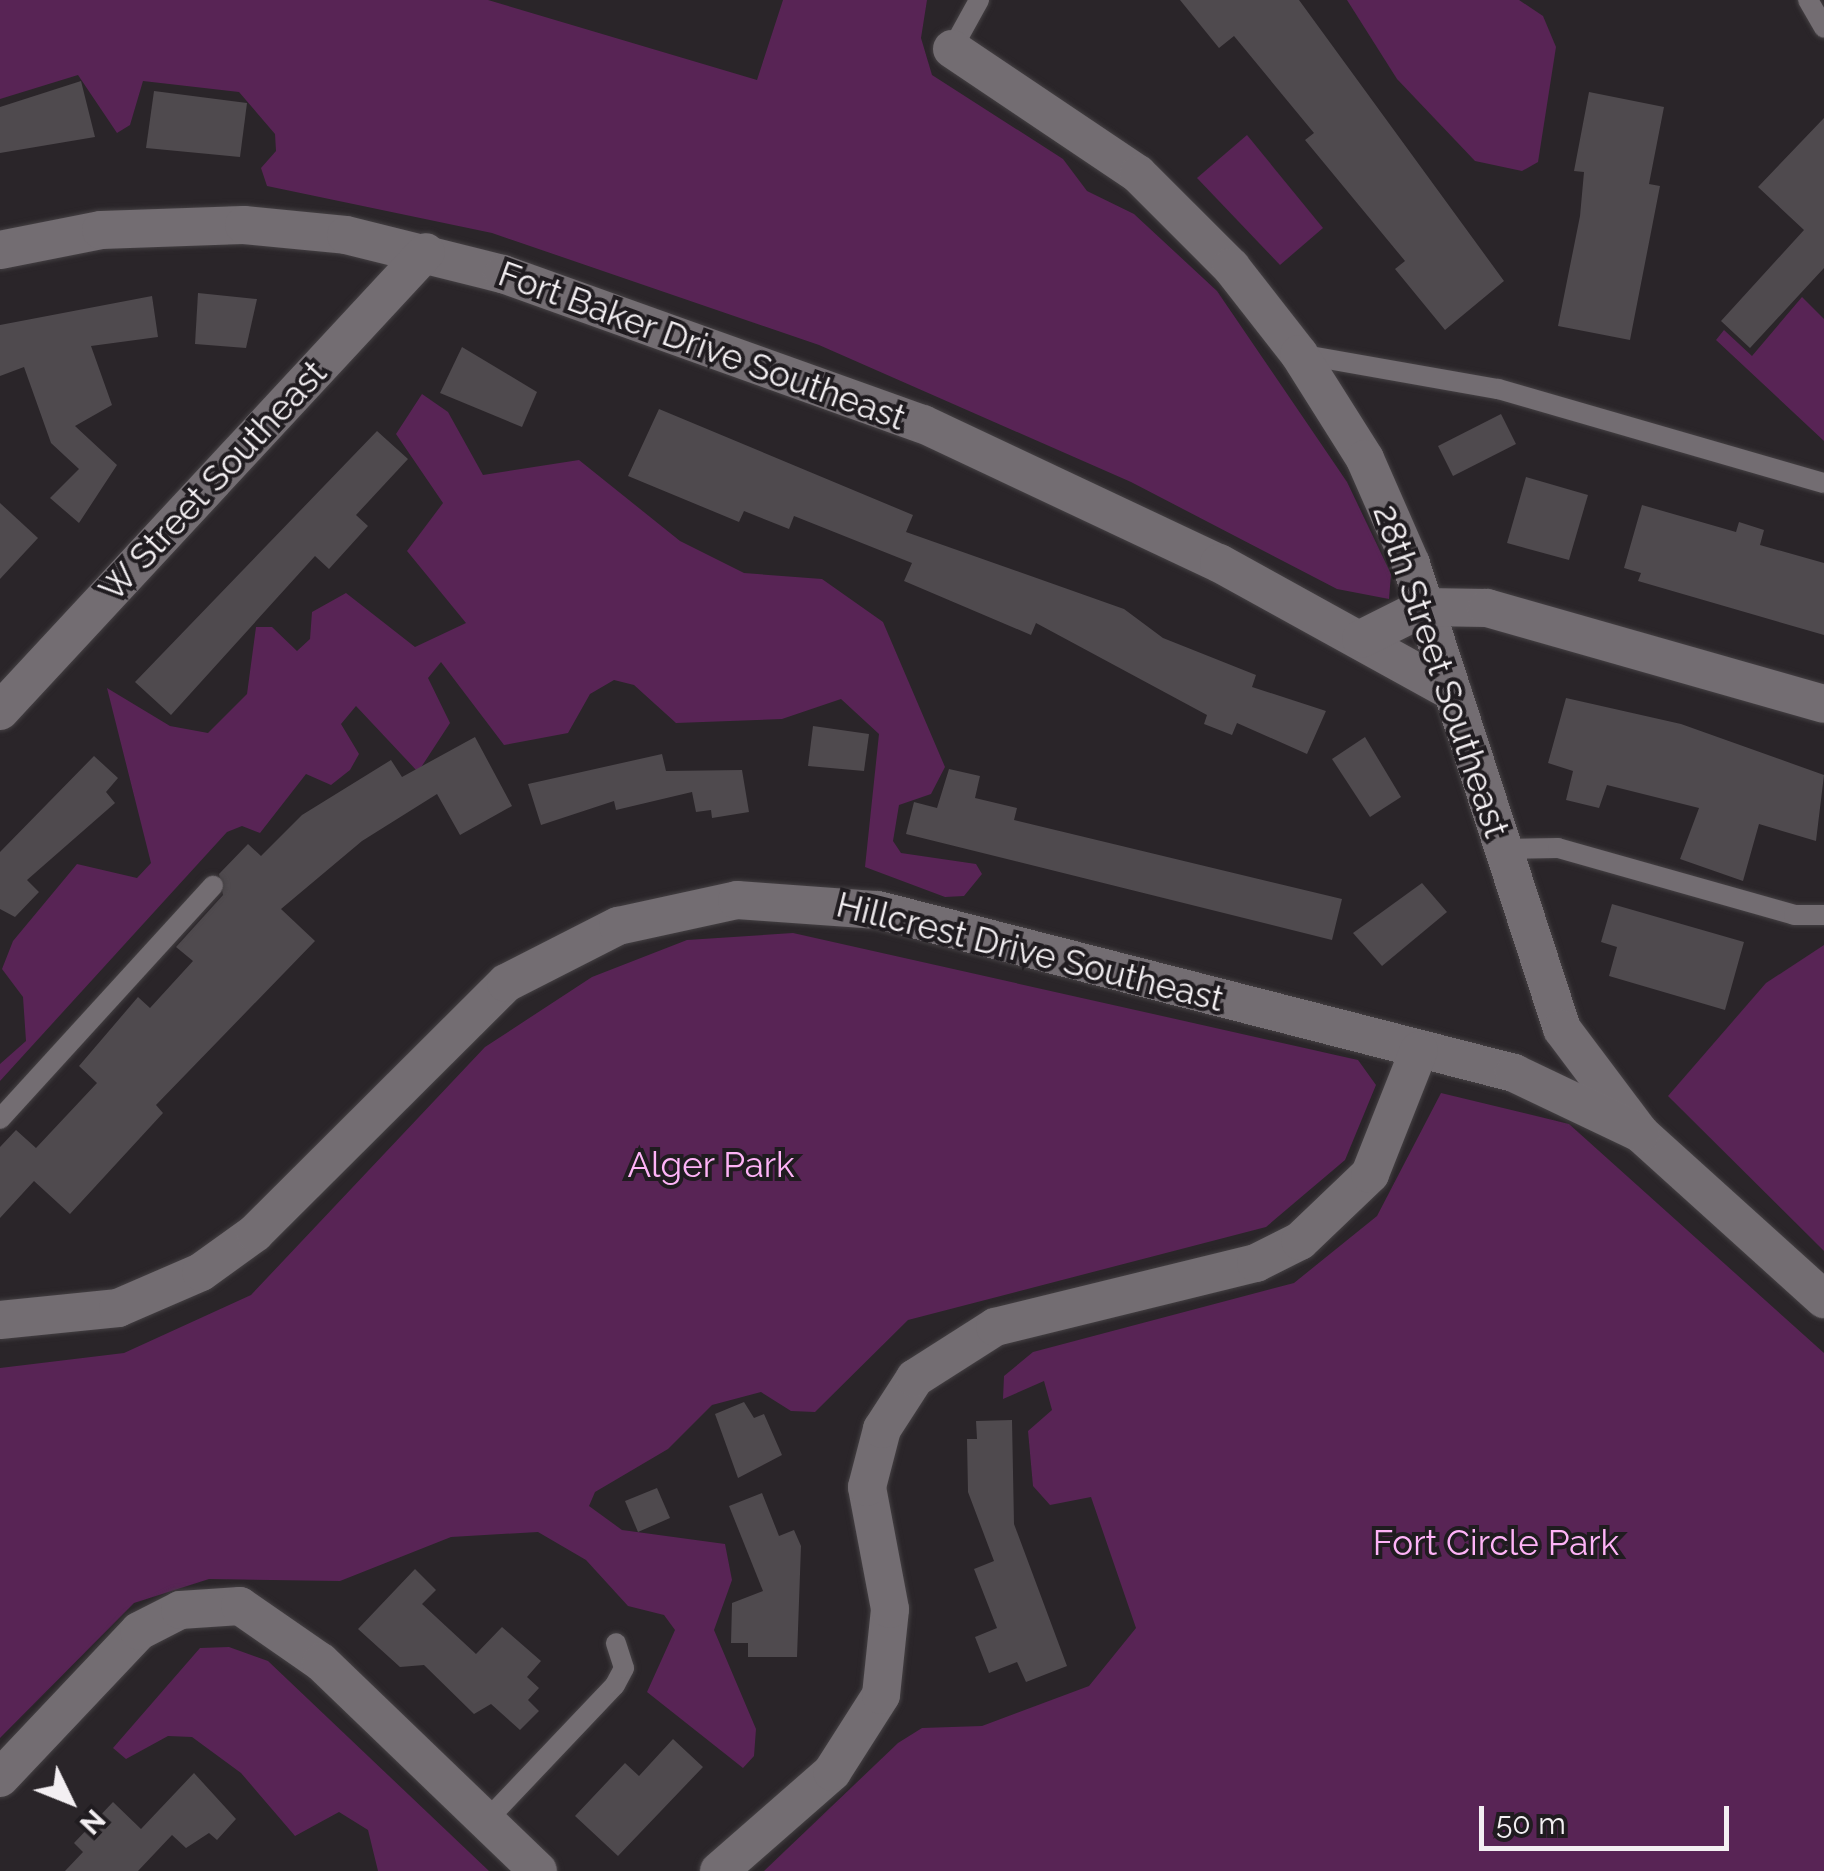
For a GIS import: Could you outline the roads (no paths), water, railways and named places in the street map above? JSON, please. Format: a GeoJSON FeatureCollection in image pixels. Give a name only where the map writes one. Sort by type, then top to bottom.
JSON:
{"type":"FeatureCollection","features":[{"type":"Feature","properties":{"kind":"street","name":"28th Street Southeast"},"geometry":{"type":"LineString","coordinates":[[952,49],[1138,174],[1231,266],[1299,354],[1365,459],[1425,607],[1562,1029],[1640,1133],[1824,1299]]}},
{"type":"Feature","properties":{"kind":"street","name":"Fort Baker Drive Southeast"},"geometry":{"type":"LineString","coordinates":[[0,250],[196,224],[310,230],[426,252],[685,334],[923,424],[1361,639],[1453,692]]}},
{"type":"Feature","properties":{"kind":"street","name":"W Street Southeast"},"geometry":{"type":"LineString","coordinates":[[0,711],[426,252]]}},
{"type":"Feature","properties":{"kind":"street"},"geometry":{"type":"LineString","coordinates":[[1361,639],[1425,607],[1487,608],[1824,704]]}},
{"type":"Feature","properties":{"kind":"street","name":"Hillcrest Drive Southeast"},"geometry":{"type":"LineString","coordinates":[[0,1320],[118,1308],[201,1272],[255,1233],[496,990],[594,935],[689,907],[772,898],[855,905],[1514,1072],[1640,1133]]}},
{"type":"Feature","properties":{"kind":"street"},"geometry":{"type":"LineString","coordinates":[[1514,1072],[1549,1039],[1548,992]]}},
{"type":"Feature","properties":{"kind":"street"},"geometry":{"type":"LineString","coordinates":[[719,1871],[832,1772],[881,1695],[890,1608],[867,1487],[882,1429],[915,1378],[996,1327],[1256,1262],[1300,1240],[1370,1174],[1420,1050]]}},
{"type":"Feature","properties":{"kind":"street"},"geometry":{"type":"LineString","coordinates":[[0,1778],[138,1631],[180,1610],[240,1606],[281,1627],[538,1871]]}},
{"type":"Feature","properties":{"kind":"lane"},"geometry":{"type":"LineString","coordinates":[[952,49],[979,0]]}},
{"type":"Feature","properties":{"kind":"lane"},"geometry":{"type":"LineString","coordinates":[[1808,0],[1824,28]]}},
{"type":"Feature","properties":{"kind":"lane"},"geometry":{"type":"LineString","coordinates":[[1299,354],[1515,393],[1824,483]]}},
{"type":"Feature","properties":{"kind":"lane"},"geometry":{"type":"LineString","coordinates":[[1502,849],[1558,848],[1794,915],[1824,915]]}},
{"type":"Feature","properties":{"kind":"lane"},"geometry":{"type":"LineString","coordinates":[[0,1119],[213,886]]}},
{"type":"Feature","properties":{"kind":"lane"},"geometry":{"type":"LineString","coordinates":[[486,1821],[614,1685],[624,1668],[616,1643]]}},
{"type":"Feature","properties":{"kind":"park label","name":"Alger Park"},"geometry":{"type":"Point","coordinates":[711,1165]}},
{"type":"Feature","properties":{"kind":"park label","name":"Fort Circle Park"},"geometry":{"type":"Point","coordinates":[1496,1543]}}]}
